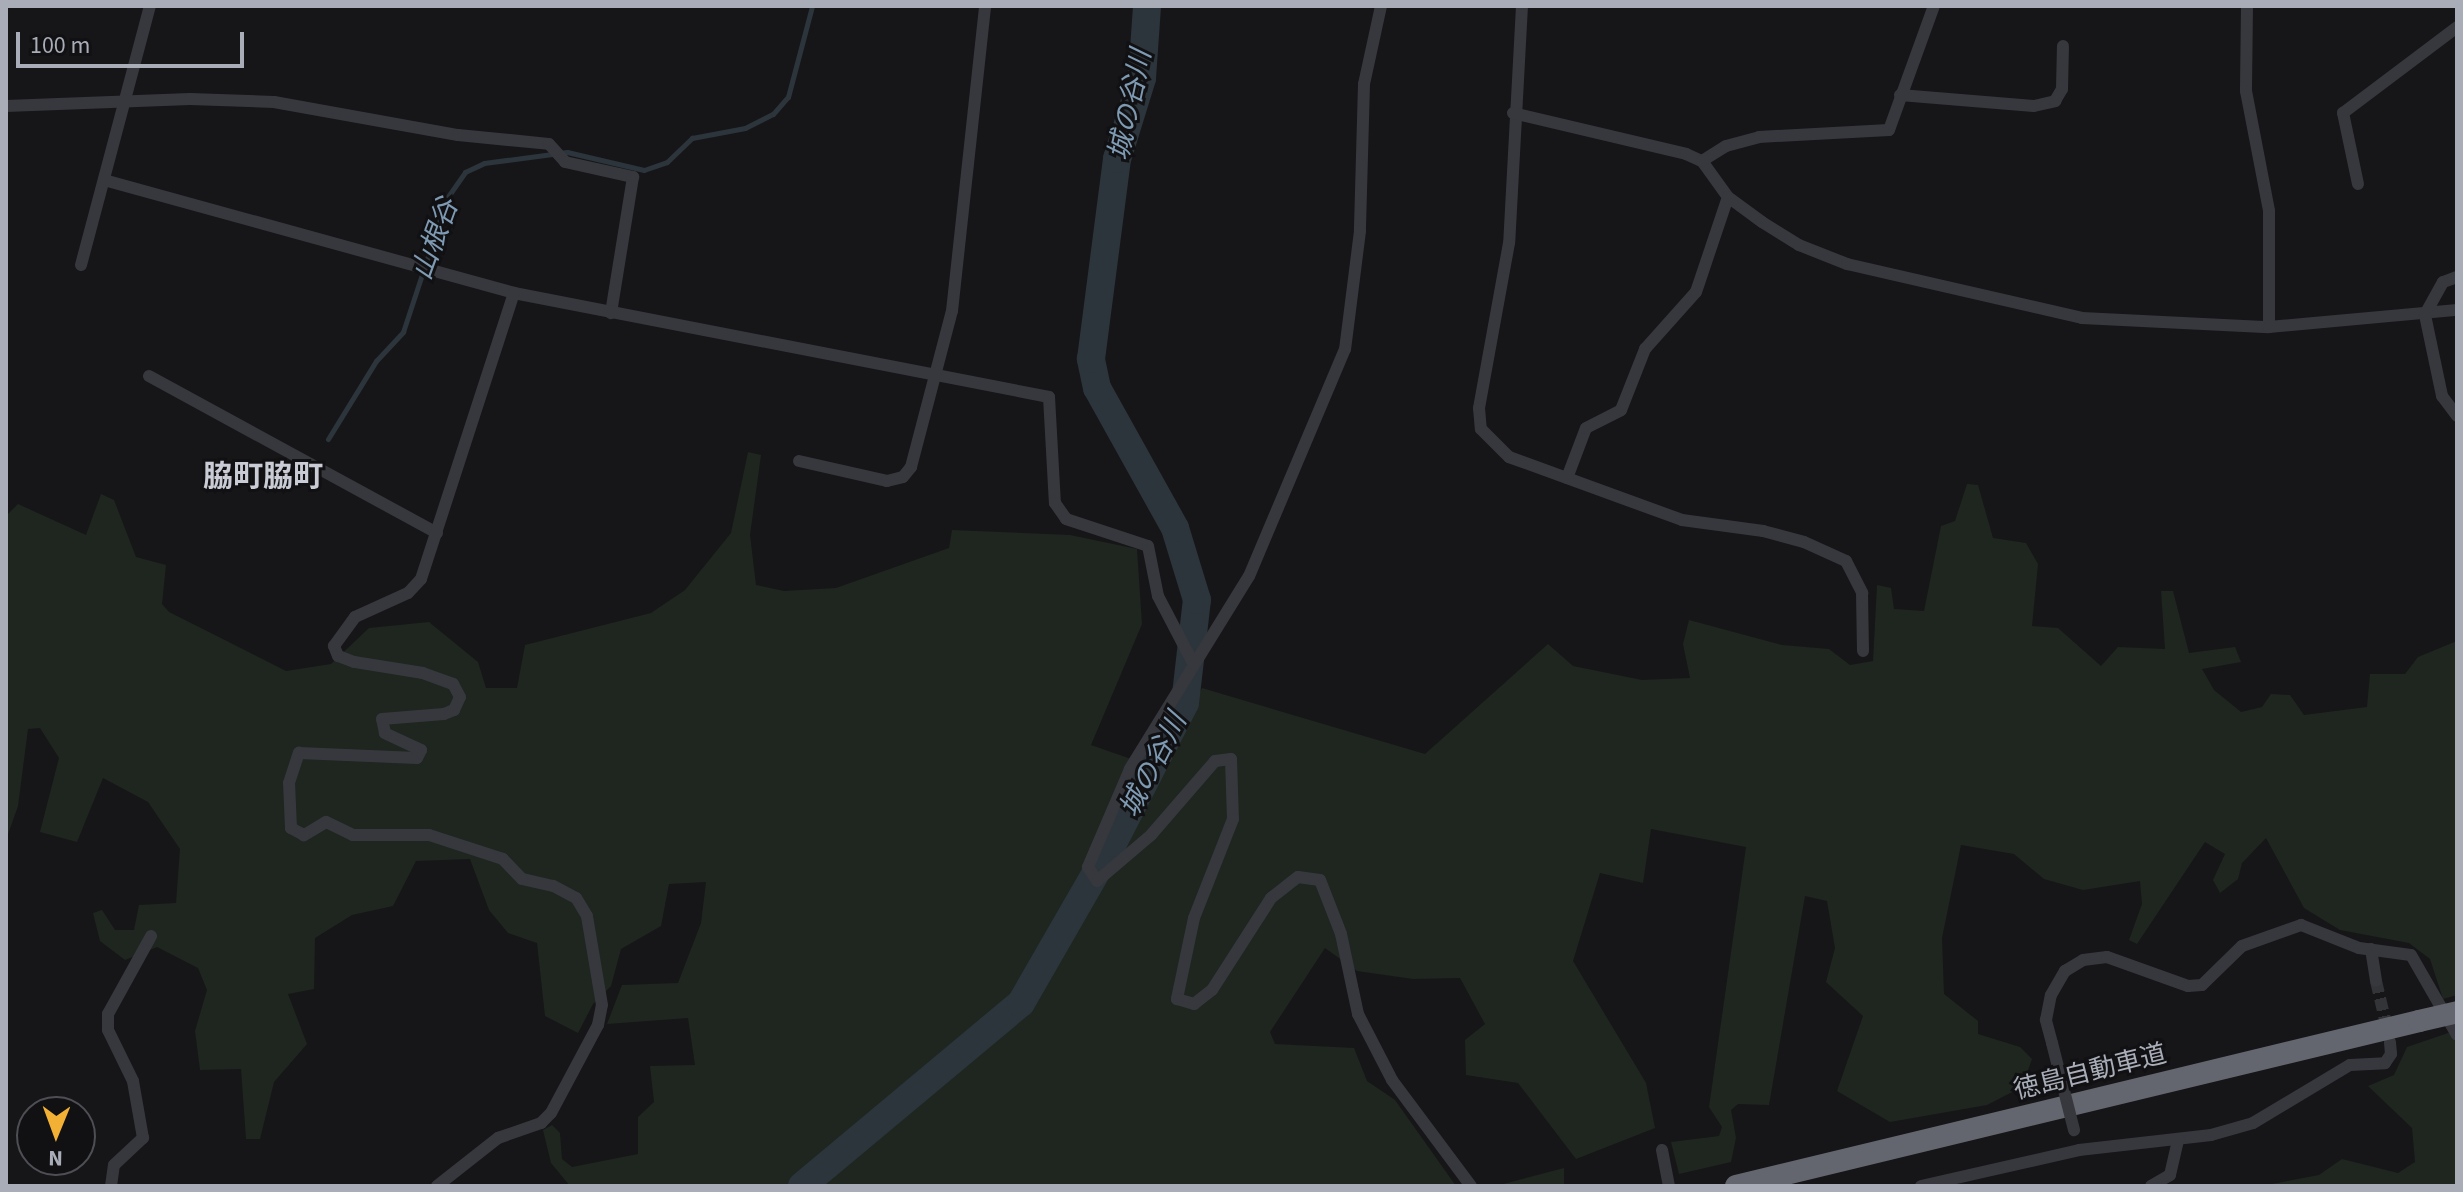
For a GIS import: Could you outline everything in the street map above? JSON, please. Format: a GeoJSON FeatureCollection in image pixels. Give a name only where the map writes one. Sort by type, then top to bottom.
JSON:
{"type":"FeatureCollection","features":[{"type":"Feature","properties":{"kind":"highway","name":"徳島自動車道"},"geometry":{"type":"LineString","coordinates":[[1736,1186],[2457,1012]]}},
{"type":"Feature","properties":{"kind":"street"},"geometry":{"type":"LineString","coordinates":[[81,265],[150,6]]}},
{"type":"Feature","properties":{"kind":"street"},"geometry":{"type":"LineString","coordinates":[[799,461],[887,481],[903,477],[911,467],[952,311],[985,6]]}},
{"type":"Feature","properties":{"kind":"street"},"geometry":{"type":"LineString","coordinates":[[1381,6],[1364,84],[1360,231],[1345,349],[1249,576],[1130,769],[1088,867],[1097,881],[1151,835],[1215,761],[1231,759],[1233,819],[1194,918],[1177,999],[1194,1004],[1212,990],[1271,898],[1298,877],[1320,880],[1337,919],[1358,1014],[1392,1080],[1471,1186]]}},
{"type":"Feature","properties":{"kind":"street"},"geometry":{"type":"LineString","coordinates":[[1522,6],[1513,113],[1509,243],[1479,408],[1481,429],[1509,457],[1682,520],[1763,531],[1804,542],[1846,561],[1862,593],[1863,651]]}},
{"type":"Feature","properties":{"kind":"street"},"geometry":{"type":"LineString","coordinates":[[1702,161],[1726,146],[1759,137],[1889,130],[1934,6]]}},
{"type":"Feature","properties":{"kind":"street"},"geometry":{"type":"LineString","coordinates":[[2247,6],[2246,91],[2269,211],[2269,327]]}},
{"type":"Feature","properties":{"kind":"street"},"geometry":{"type":"LineString","coordinates":[[2358,184],[2343,113],[2457,27]]}},
{"type":"Feature","properties":{"kind":"street"},"geometry":{"type":"LineString","coordinates":[[1900,95],[2034,106],[2055,101],[2062,89],[2063,46]]}},
{"type":"Feature","properties":{"kind":"street"},"geometry":{"type":"LineString","coordinates":[[6,106],[190,99],[316,107],[458,135],[549,144],[565,162],[633,177],[611,313]]}},
{"type":"Feature","properties":{"kind":"street"},"geometry":{"type":"LineString","coordinates":[[1513,113],[1702,161],[1728,197],[1799,245],[1912,281],[2117,322],[2269,327],[2457,310]]}},
{"type":"Feature","properties":{"kind":"street"},"geometry":{"type":"LineString","coordinates":[[104,180],[514,293],[1049,397],[1055,503],[1066,519],[1148,546],[1158,596],[1193,663]]}},
{"type":"Feature","properties":{"kind":"street"},"geometry":{"type":"LineString","coordinates":[[1567,478],[1586,428],[1627,402],[1645,349],[1696,292],[1728,197]]}},
{"type":"Feature","properties":{"kind":"street"},"geometry":{"type":"LineString","coordinates":[[2457,277],[2443,282],[2425,315],[2442,396],[2457,416]]}},
{"type":"Feature","properties":{"kind":"street"},"geometry":{"type":"LineString","coordinates":[[437,1186],[498,1138],[541,1123],[551,1113],[598,1025],[602,1005],[587,916],[564,892],[522,879],[503,859],[429,835],[353,835],[326,822],[304,835],[291,828],[289,783],[299,753],[417,758],[421,750],[385,733],[382,719],[444,714],[454,710],[460,697],[453,684],[354,662],[338,656],[334,646],[355,617],[408,593],[421,579],[514,293]]}},
{"type":"Feature","properties":{"kind":"street"},"geometry":{"type":"LineString","coordinates":[[149,376],[437,533]]}},
{"type":"Feature","properties":{"kind":"street"},"geometry":{"type":"LineString","coordinates":[[2079,1150],[2046,1020],[2051,995],[2065,971],[2083,960],[2107,957],[2129,962],[2188,986],[2213,978],[2242,946],[2301,925],[2371,949],[2397,951],[2420,962],[2457,1035]]}},
{"type":"Feature","properties":{"kind":"street"},"geometry":{"type":"LineString","coordinates":[[111,1186],[114,1165],[143,1138],[133,1081],[108,1030],[108,1014],[151,936]]}},
{"type":"Feature","properties":{"kind":"street"},"geometry":{"type":"LineString","coordinates":[[2371,949],[2376,981]]}},
{"type":"Feature","properties":{"kind":"street"},"geometry":{"type":"LineString","coordinates":[[1921,1186],[2079,1150],[2178,1139],[2253,1123],[2350,1065],[2385,1063],[2391,1054],[2390,1042]]}},
{"type":"Feature","properties":{"kind":"street"},"geometry":{"type":"LineString","coordinates":[[2151,1186],[2170,1175],[2178,1139]]}},
{"type":"Feature","properties":{"kind":"street"},"geometry":{"type":"LineString","coordinates":[[1662,1150],[1669,1186]]}},
{"type":"Feature","properties":{"kind":"shaded area"},"geometry":{"type":"Polygon","coordinates":[[[748,452],[761,455],[750,535],[756,585],[784,591],[836,588],[949,548],[952,530],[1070,535],[1137,549],[1142,624],[1091,745],[1157,768],[1202,688],[1425,754],[1548,644],[1573,666],[1642,680],[1690,678],[1683,644],[1689,620],[1782,645],[1829,649],[1850,665],[1873,661],[1877,585],[1891,588],[1894,609],[1924,611],[1941,526],[1955,521],[1967,484],[1978,485],[1993,538],[2026,543],[2038,564],[2032,626],[2058,628],[2101,666],[2118,647],[2165,649],[2161,591],[2173,591],[2189,653],[2235,647],[2241,662],[2202,669],[2214,690],[2241,712],[2262,707],[2271,694],[2290,695],[2304,715],[2367,707],[2370,674],[2405,674],[2418,657],[2457,641],[2457,995],[2443,999],[2430,959],[2409,943],[2340,930],[2304,908],[2266,838],[2242,863],[2238,879],[2220,893],[2213,880],[2225,854],[2205,842],[2137,944],[2129,940],[2142,904],[2140,881],[2083,890],[2044,879],[2014,854],[1961,845],[1942,938],[1944,994],[1978,1021],[1978,1034],[2020,1047],[2032,1059],[2022,1087],[1987,1105],[1890,1122],[1837,1091],[1863,1016],[1826,982],[1835,948],[1827,901],[1805,896],[1769,1105],[1738,1104],[1731,1110],[1736,1138],[1731,1162],[1679,1174],[1671,1142],[1719,1136],[1722,1127],[1709,1107],[1746,847],[1651,829],[1643,883],[1600,873],[1573,961],[1646,1083],[1655,1128],[1576,1159],[1518,1083],[1466,1075],[1465,1040],[1485,1024],[1460,978],[1413,979],[1357,971],[1325,948],[1270,1032],[1275,1044],[1354,1048],[1367,1081],[1395,1100],[1456,1186],[570,1186],[551,1163],[543,1130],[552,1125],[560,1133],[562,1159],[572,1167],[638,1154],[638,1117],[654,1102],[650,1066],[695,1065],[688,1018],[607,1024],[622,985],[678,983],[701,923],[706,882],[669,884],[661,926],[621,949],[611,986],[593,1004],[578,1033],[545,1016],[537,943],[508,933],[489,910],[470,859],[416,861],[393,906],[352,915],[315,938],[314,989],[288,994],[307,1044],[274,1082],[260,1139],[246,1139],[241,1069],[200,1070],[195,1031],[207,990],[198,968],[157,947],[125,960],[100,941],[93,913],[102,910],[115,930],[134,930],[139,905],[176,903],[180,849],[148,802],[103,778],[77,842],[40,832],[59,758],[40,728],[28,729],[18,806],[6,840],[6,516],[18,504],[86,535],[101,494],[114,500],[136,557],[166,565],[162,604],[169,612],[286,671],[331,664],[369,628],[429,622],[478,662],[486,688],[517,688],[525,645],[651,613],[685,590],[731,533],[748,452]]]}},
{"type":"Feature","properties":{"kind":"shaded area"},"geometry":{"type":"Polygon","coordinates":[[[2457,1030],[2457,1186],[2261,1186],[2319,1175],[2342,1159],[2398,1173],[2415,1162],[2412,1128],[2368,1086],[2394,1075],[2407,1047],[2457,1030]]]}},
{"type":"Feature","properties":{"kind":"shaded area"},"geometry":{"type":"Polygon","coordinates":[[[1564,1168],[1564,1186],[1496,1186],[1564,1168]]]}},
{"type":"Feature","properties":{"kind":"waterway","name":"山根谷"},"geometry":{"type":"LineString","coordinates":[[328,439],[376,361],[403,332],[447,198],[465,172],[484,163],[567,152],[644,170],[667,162],[692,138],[745,128],[773,114],[788,97],[812,6]]}},
{"type":"Feature","properties":{"kind":"waterway","name":"城の谷川"},"geometry":{"type":"LineString","coordinates":[[802,1186],[1021,1003],[1113,843],[1185,703],[1197,600],[1175,528],[1097,388],[1091,359],[1117,159],[1142,78],[1147,6]]}},
{"type":"Feature","properties":{"kind":"tunnel"},"geometry":{"type":"LineString","coordinates":[[2376,981],[2388,1032]]}},
{"type":"Feature","properties":{"kind":"district","name":"脇町脇町"},"geometry":{"type":"Point","coordinates":[263,477]}}]}
